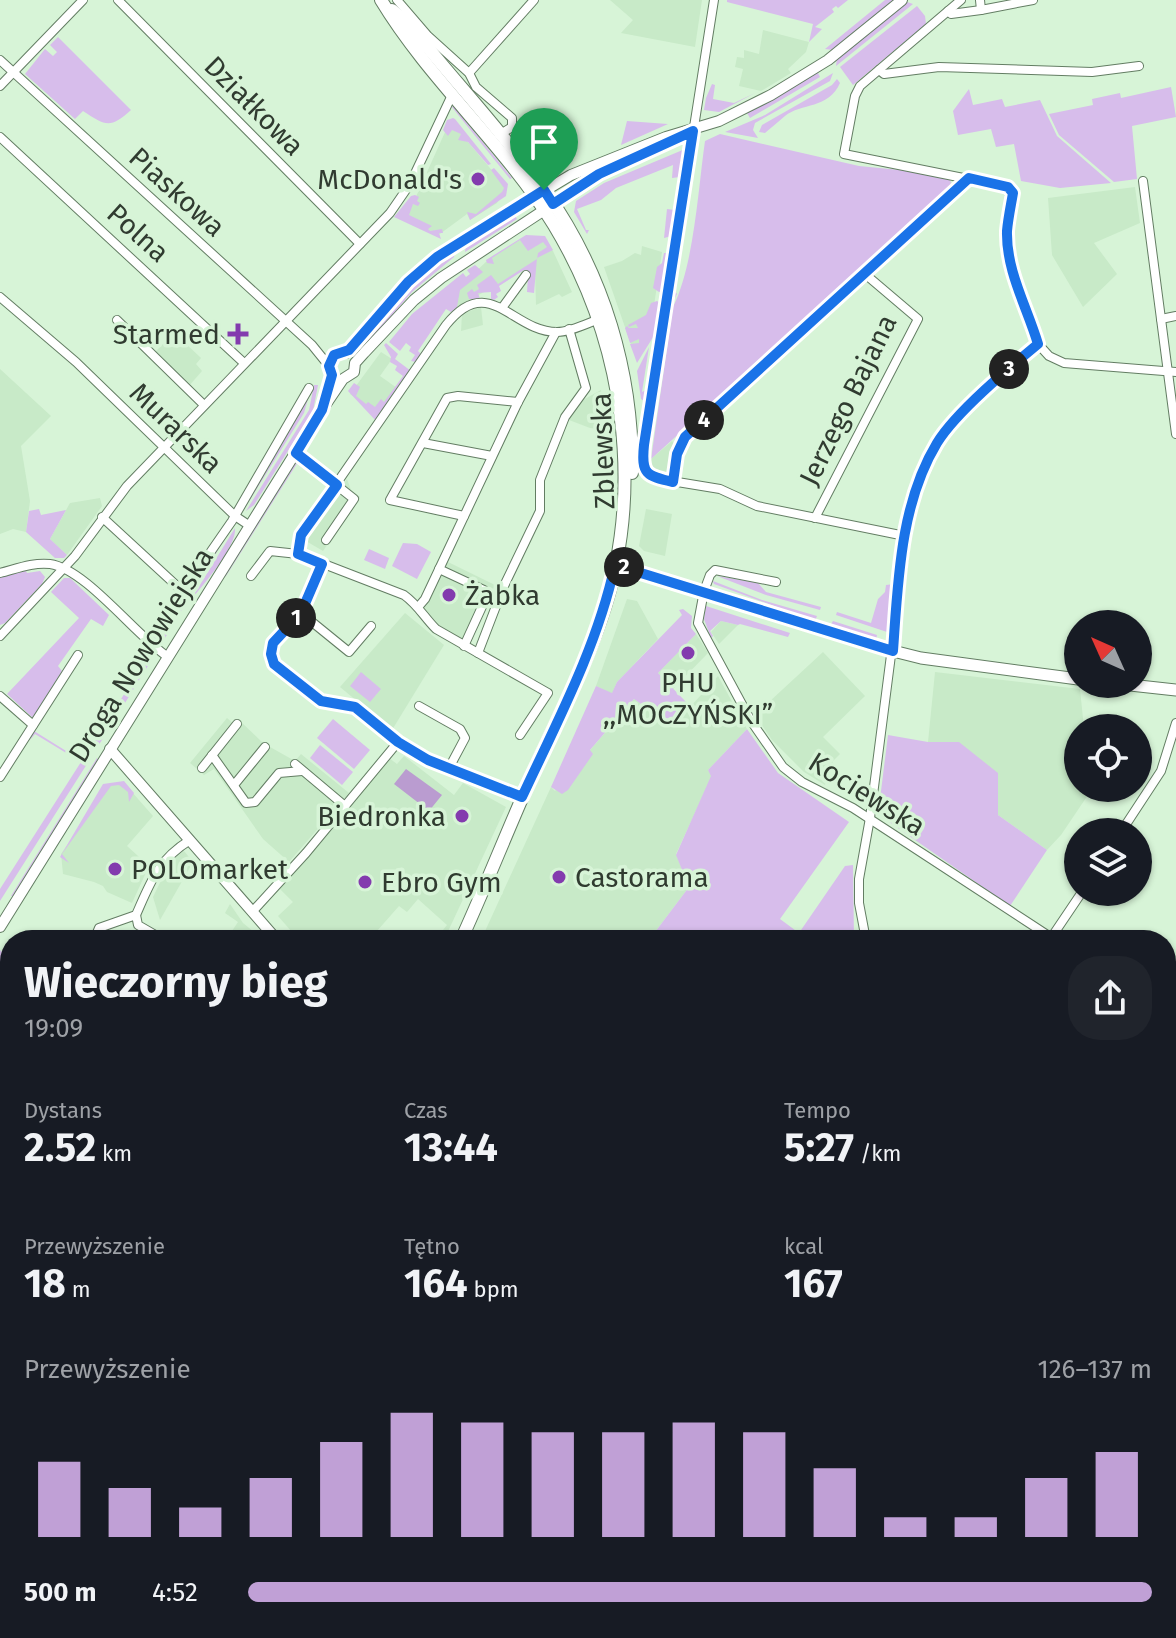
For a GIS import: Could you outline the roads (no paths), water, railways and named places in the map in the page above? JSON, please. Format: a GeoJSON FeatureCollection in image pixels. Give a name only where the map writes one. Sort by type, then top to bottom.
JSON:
{"type":"FeatureCollection","features":[{"type":"Feature","properties":{"kind":"main road"},"geometry":{"type":"LineString","coordinates":[[382,0],[403,34],[452,95],[539,193]]}},
{"type":"Feature","properties":{"kind":"main road"},"geometry":{"type":"LineString","coordinates":[[382,0],[411,27],[499,135],[539,193]]}},
{"type":"Feature","properties":{"kind":"main road","name":"Zblewska"},"geometry":{"type":"LineString","coordinates":[[503,846],[525,808],[596,654],[611,611],[630,514],[631,425],[624,373],[614,332],[577,245],[539,193]]}},
{"type":"Feature","properties":{"kind":"main road","name":"Zblewska"},"geometry":{"type":"LineString","coordinates":[[465,930],[589,651],[619,566],[623,438],[615,380],[599,319],[548,207]]}},
{"type":"Feature","properties":{"kind":"main road"},"geometry":{"type":"LineString","coordinates":[[619,566],[921,658],[1064,677]]}},
{"type":"Feature","properties":{"kind":"main road"},"geometry":{"type":"LineString","coordinates":[[1152,687],[1176,690]]}},
{"type":"Feature","properties":{"kind":"street"},"geometry":{"type":"LineString","coordinates":[[0,86],[83,0]]}},
{"type":"Feature","properties":{"kind":"street","name":"Działkowa"},"geometry":{"type":"LineString","coordinates":[[118,0],[360,244]]}},
{"type":"Feature","properties":{"kind":"street"},"geometry":{"type":"LineString","coordinates":[[397,0],[469,73],[476,87],[512,118],[512,127],[499,135]]}},
{"type":"Feature","properties":{"kind":"street"},"geometry":{"type":"LineString","coordinates":[[469,73],[534,0]]}},
{"type":"Feature","properties":{"kind":"street"},"geometry":{"type":"LineString","coordinates":[[714,0],[644,445],[642,460],[646,472],[653,478],[720,489],[757,506],[905,536]]}},
{"type":"Feature","properties":{"kind":"street"},"geometry":{"type":"LineString","coordinates":[[346,353],[355,363],[414,300],[465,261],[599,174],[733,115],[795,81],[828,60],[902,0]]}},
{"type":"Feature","properties":{"kind":"street"},"geometry":{"type":"LineString","coordinates":[[961,0],[857,89],[844,154],[1008,187],[1013,193],[1007,231],[1008,249],[1014,279],[1038,344],[1049,356],[1064,363],[1172,372]]}},
{"type":"Feature","properties":{"kind":"street"},"geometry":{"type":"LineString","coordinates":[[948,11],[951,14],[980,5],[1033,0]]}},
{"type":"Feature","properties":{"kind":"street"},"geometry":{"type":"LineString","coordinates":[[893,58],[902,71]]}},
{"type":"Feature","properties":{"kind":"street","name":"Piaskowa"},"geometry":{"type":"LineString","coordinates":[[0,60],[285,320],[334,369]]}},
{"type":"Feature","properties":{"kind":"street"},"geometry":{"type":"LineString","coordinates":[[879,70],[884,74],[939,67],[1092,72],[1139,66]]}},
{"type":"Feature","properties":{"kind":"street"},"geometry":{"type":"LineString","coordinates":[[0,636],[63,568],[117,498],[164,447],[390,213],[410,184],[452,95]]}},
{"type":"Feature","properties":{"kind":"street"},"geometry":{"type":"LineString","coordinates":[[334,369],[408,282],[437,257],[562,179],[666,137],[693,131]]}},
{"type":"Feature","properties":{"kind":"street","name":"Polna"},"geometry":{"type":"LineString","coordinates":[[0,137],[244,363]]}},
{"type":"Feature","properties":{"kind":"street"},"geometry":{"type":"LineString","coordinates":[[673,482],[677,454],[685,437],[969,178]]}},
{"type":"Feature","properties":{"kind":"street"},"geometry":{"type":"LineString","coordinates":[[1143,181],[1161,319],[1172,372],[1176,434]]}},
{"type":"Feature","properties":{"kind":"street","name":"Jerzego Bajana"},"geometry":{"type":"LineString","coordinates":[[815,518],[918,319],[865,274]]}},
{"type":"Feature","properties":{"kind":"street"},"geometry":{"type":"LineString","coordinates":[[502,308],[526,275]]}},
{"type":"Feature","properties":{"kind":"street","name":"Murarska"},"geometry":{"type":"LineString","coordinates":[[0,297],[60,348],[235,516],[250,526]]}},
{"type":"Feature","properties":{"kind":"street"},"geometry":{"type":"LineString","coordinates":[[298,554],[301,535],[455,314],[466,306],[481,302],[502,308],[521,321],[556,332],[599,319]]}},
{"type":"Feature","properties":{"kind":"street"},"geometry":{"type":"LineString","coordinates":[[1161,319],[1176,316]]}},
{"type":"Feature","properties":{"kind":"street"},"geometry":{"type":"LineString","coordinates":[[117,320],[204,405]]}},
{"type":"Feature","properties":{"kind":"street"},"geometry":{"type":"LineString","coordinates":[[478,653],[503,588],[540,511],[540,480],[565,417],[586,388],[569,329]]}},
{"type":"Feature","properties":{"kind":"street"},"geometry":{"type":"LineString","coordinates":[[419,606],[518,402],[556,332]]}},
{"type":"Feature","properties":{"kind":"street"},"geometry":{"type":"LineString","coordinates":[[864,930],[859,879],[893,651],[911,500],[938,441],[952,423],[1038,344]]}},
{"type":"Feature","properties":{"kind":"street","name":"Droga Nowowiejska"},"geometry":{"type":"LineString","coordinates":[[2,919],[322,410],[334,369],[351,376],[355,363]]}},
{"type":"Feature","properties":{"kind":"street"},"geometry":{"type":"LineString","coordinates":[[102,517],[178,587],[183,587],[192,579],[235,516],[309,388]]}},
{"type":"Feature","properties":{"kind":"street"},"geometry":{"type":"LineString","coordinates":[[464,516],[390,500],[447,398],[458,396],[518,402]]}},
{"type":"Feature","properties":{"kind":"street"},"geometry":{"type":"LineString","coordinates":[[423,443],[492,456]]}},
{"type":"Feature","properties":{"kind":"street"},"geometry":{"type":"LineString","coordinates":[[296,453],[354,499],[326,540]]}},
{"type":"Feature","properties":{"kind":"street"},"geometry":{"type":"LineString","coordinates":[[251,576],[270,551],[298,554],[404,595],[419,606],[423,617],[436,629],[548,693],[520,735]]}},
{"type":"Feature","properties":{"kind":"street"},"geometry":{"type":"LineString","coordinates":[[0,573],[50,564],[73,572],[168,657]]}},
{"type":"Feature","properties":{"kind":"street"},"geometry":{"type":"LineString","coordinates":[[322,564],[301,613],[273,643],[271,654],[274,664],[321,701],[355,707],[398,742],[449,768],[522,797]]}},
{"type":"Feature","properties":{"kind":"street"},"geometry":{"type":"LineString","coordinates":[[439,569],[484,590],[486,598],[464,646]]}},
{"type":"Feature","properties":{"kind":"street"},"geometry":{"type":"LineString","coordinates":[[704,591],[715,570],[776,582]]}},
{"type":"Feature","properties":{"kind":"street","name":"Kociewska"},"geometry":{"type":"LineString","coordinates":[[704,591],[698,623],[759,734],[783,767],[802,782],[870,818],[1039,930]]}},
{"type":"Feature","properties":{"kind":"street"},"geometry":{"type":"LineString","coordinates":[[301,613],[349,652],[371,626]]}},
{"type":"Feature","properties":{"kind":"street"},"geometry":{"type":"LineString","coordinates":[[0,777],[78,655]]}},
{"type":"Feature","properties":{"kind":"street"},"geometry":{"type":"LineString","coordinates":[[0,710],[3,699],[33,725]]}},
{"type":"Feature","properties":{"kind":"street"},"geometry":{"type":"LineString","coordinates":[[419,706],[460,729],[465,738],[449,768]]}},
{"type":"Feature","properties":{"kind":"street"},"geometry":{"type":"LineString","coordinates":[[1130,818],[1161,771],[1176,723]]}},
{"type":"Feature","properties":{"kind":"street"},"geometry":{"type":"LineString","coordinates":[[202,768],[237,724]]}},
{"type":"Feature","properties":{"kind":"street"},"geometry":{"type":"LineString","coordinates":[[252,912],[398,742]]}},
{"type":"Feature","properties":{"kind":"street"},"geometry":{"type":"LineString","coordinates":[[234,785],[265,747]]}},
{"type":"Feature","properties":{"kind":"street"},"geometry":{"type":"LineString","coordinates":[[110,749],[268,930]]}},
{"type":"Feature","properties":{"kind":"street"},"geometry":{"type":"LineString","coordinates":[[212,755],[246,803],[255,802],[279,773],[299,768],[345,806]]}},
{"type":"Feature","properties":{"kind":"street"},"geometry":{"type":"LineString","coordinates":[[147,930],[138,925],[136,915],[156,868],[174,850],[190,840]]}},
{"type":"Feature","properties":{"kind":"street"},"geometry":{"type":"LineString","coordinates":[[1059,930],[1073,906]]}},
{"type":"Feature","properties":{"kind":"street"},"geometry":{"type":"LineString","coordinates":[[98,930],[136,915]]}},
{"type":"Feature","properties":{"kind":"place","name":"McDonald's"},"geometry":{"type":"Point","coordinates":[478,179]}},
{"type":"Feature","properties":{"kind":"place","name":"Starmed"},"geometry":{"type":"Point","coordinates":[238,334]}},
{"type":"Feature","properties":{"kind":"place","name":"Żabka"},"geometry":{"type":"Point","coordinates":[449,595]}},
{"type":"Feature","properties":{"kind":"place","name":"PHU ,,MOCZYŃSKI”"},"geometry":{"type":"Point","coordinates":[688,653]}},
{"type":"Feature","properties":{"kind":"place","name":"Biedronka"},"geometry":{"type":"Point","coordinates":[462,816]}},
{"type":"Feature","properties":{"kind":"place","name":"POLOmarket"},"geometry":{"type":"Point","coordinates":[115,869]}},
{"type":"Feature","properties":{"kind":"place","name":"Castorama"},"geometry":{"type":"Point","coordinates":[559,877]}},
{"type":"Feature","properties":{"kind":"place","name":"Ebro Gym"},"geometry":{"type":"Point","coordinates":[365,882]}}]}
